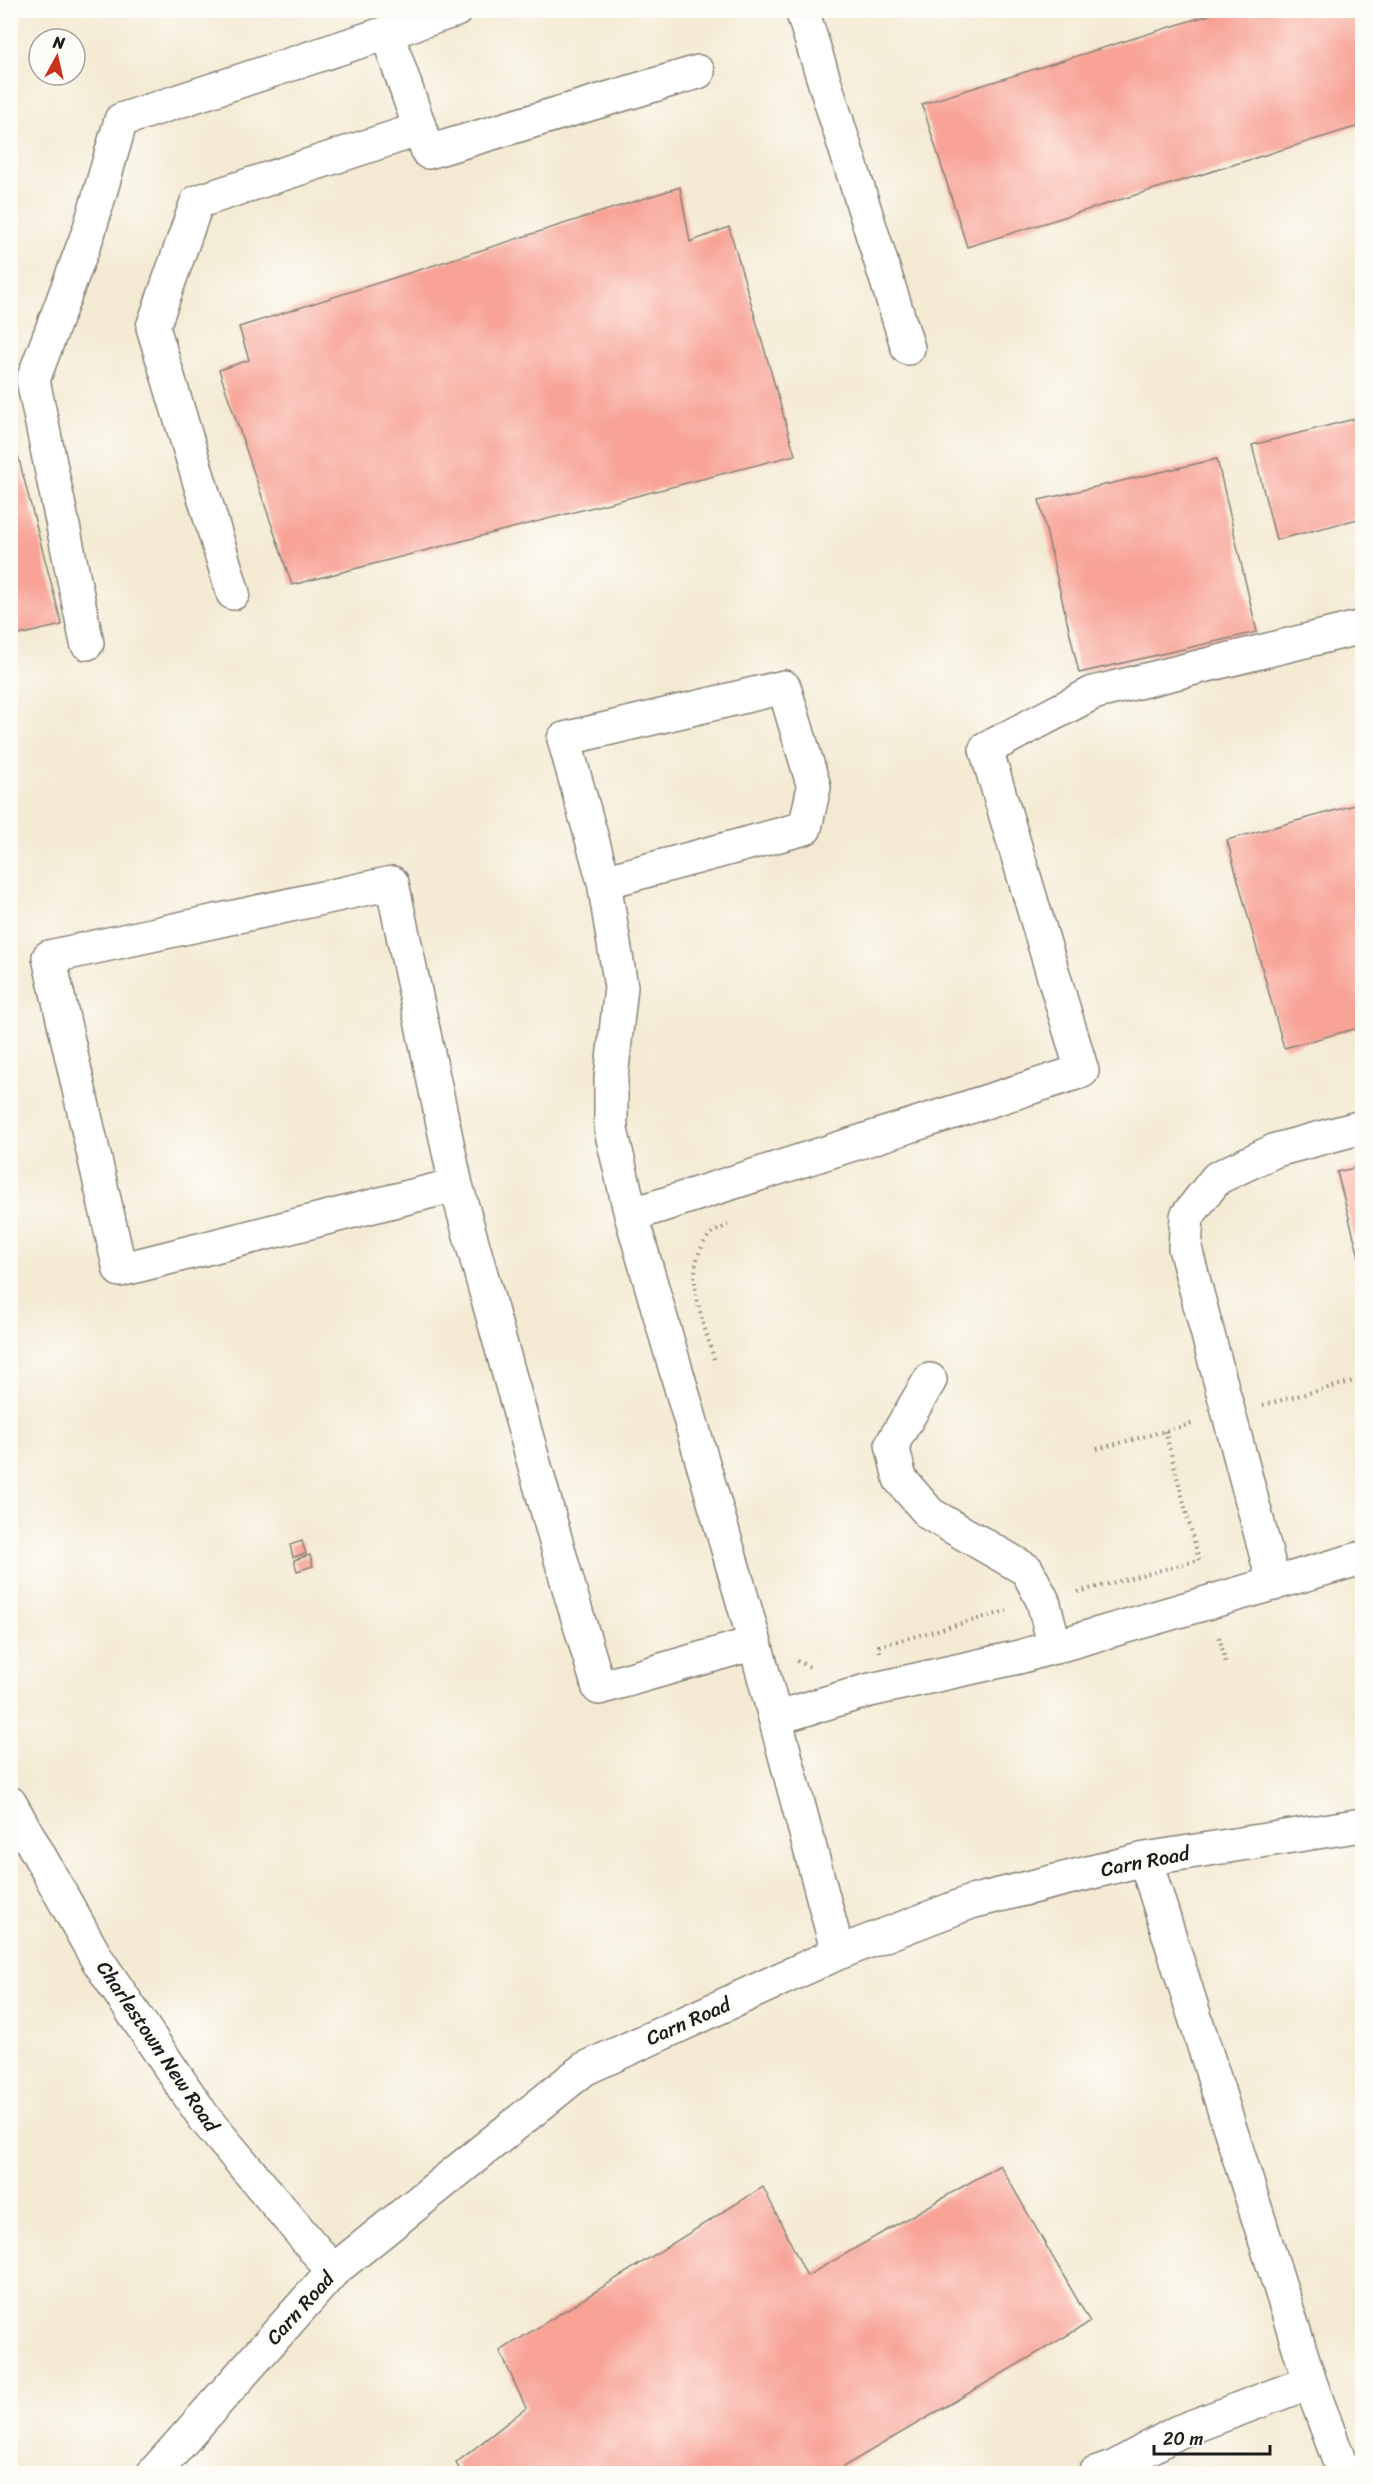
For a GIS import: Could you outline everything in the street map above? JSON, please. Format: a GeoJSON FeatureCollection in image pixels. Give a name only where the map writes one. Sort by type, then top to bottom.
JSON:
{"type":"FeatureCollection","features":[{"type":"Feature","properties":{"kind":"street"},"geometry":{"type":"LineString","coordinates":[[87,643],[33,380],[89,231],[121,120],[456,10]]}},
{"type":"Feature","properties":{"kind":"street"},"geometry":{"type":"LineString","coordinates":[[802,10],[908,348]]}},
{"type":"Feature","properties":{"kind":"street"},"geometry":{"type":"LineString","coordinates":[[387,33],[428,152],[698,72]]}},
{"type":"Feature","properties":{"kind":"street"},"geometry":{"type":"LineString","coordinates":[[233,593],[153,327],[197,202],[420,129]]}},
{"type":"Feature","properties":{"kind":"street"},"geometry":{"type":"LineString","coordinates":[[631,1215],[1082,1071],[986,749],[1093,693],[1362,627]]}},
{"type":"Feature","properties":{"kind":"street"},"geometry":{"type":"LineString","coordinates":[[604,882],[805,828],[814,787],[784,687],[564,740],[604,882],[621,987],[611,1078],[611,1130],[631,1215],[755,1643],[838,1953]]}},
{"type":"Feature","properties":{"kind":"street"},"geometry":{"type":"LineString","coordinates":[[456,1185],[120,1269],[49,957],[392,883],[456,1185],[599,1688],[755,1643]]}},
{"type":"Feature","properties":{"kind":"street"},"geometry":{"type":"LineString","coordinates":[[1274,1584],[1185,1248],[1187,1216],[1217,1178],[1276,1150],[1362,1127]]}},
{"type":"Feature","properties":{"kind":"street"},"geometry":{"type":"LineString","coordinates":[[930,1380],[892,1444],[900,1479],[930,1514],[1027,1570],[1043,1601],[1055,1647]]}},
{"type":"Feature","properties":{"kind":"street"},"geometry":{"type":"LineString","coordinates":[[776,1718],[867,1691],[1055,1647],[1274,1584],[1354,1568]]}},
{"type":"Feature","properties":{"kind":"street","name":"Charlestown New Road"},"geometry":{"type":"LineString","coordinates":[[10,1803],[98,1959],[205,2119],[333,2271]]}},
{"type":"Feature","properties":{"kind":"street","name":"Carn Road"},"geometry":{"type":"LineString","coordinates":[[153,2474],[333,2271],[584,2068],[838,1953],[971,1902],[1145,1859],[1362,1825]]}},
{"type":"Feature","properties":{"kind":"street"},"geometry":{"type":"LineString","coordinates":[[1145,1859],[1310,2382],[1344,2474]]}},
{"type":"Feature","properties":{"kind":"street"},"geometry":{"type":"LineString","coordinates":[[1095,2474],[1115,2467],[1178,2432],[1310,2382]]}},
{"type":"Feature","properties":{"kind":"path"},"geometry":{"type":"LineString","coordinates":[[715,1364],[693,1284],[696,1258],[709,1236],[736,1223]]}},
{"type":"Feature","properties":{"kind":"path"},"geometry":{"type":"LineString","coordinates":[[1165,1431],[1226,1663]]}},
{"type":"Feature","properties":{"kind":"path"},"geometry":{"type":"LineString","coordinates":[[881,1656],[879,1646],[1199,1560]]}},
{"type":"Feature","properties":{"kind":"path"},"geometry":{"type":"LineString","coordinates":[[793,1649],[796,1661],[815,1669]]}},
{"type":"Feature","properties":{"kind":"building"},"geometry":{"type":"Polygon","coordinates":[[[1225,10],[1362,10],[1362,125],[967,247],[922,104],[1225,10]]]}},
{"type":"Feature","properties":{"kind":"building"},"geometry":{"type":"Polygon","coordinates":[[[680,187],[690,242],[729,227],[795,455],[292,585],[219,370],[249,360],[239,327],[680,187]]]}},
{"type":"Feature","properties":{"kind":"building"},"geometry":{"type":"Polygon","coordinates":[[[1362,417],[1362,518],[1276,540],[1252,445],[1362,417]]]}},
{"type":"Feature","properties":{"kind":"building"},"geometry":{"type":"Polygon","coordinates":[[[10,425],[62,625],[10,637],[10,425]]]}},
{"type":"Feature","properties":{"kind":"building"},"geometry":{"type":"Polygon","coordinates":[[[1217,459],[1257,632],[1079,673],[1039,500],[1217,459]]]}},
{"type":"Feature","properties":{"kind":"building"},"geometry":{"type":"Polygon","coordinates":[[[1362,803],[1362,1027],[1284,1048],[1227,840],[1362,803]]]}},
{"type":"Feature","properties":{"kind":"building"},"geometry":{"type":"Polygon","coordinates":[[[1362,1166],[1362,1268],[1337,1172],[1362,1166]]]}},
{"type":"Feature","properties":{"kind":"building"},"geometry":{"type":"Polygon","coordinates":[[[302,1541],[306,1554],[293,1557],[290,1545],[302,1541]]]}},
{"type":"Feature","properties":{"kind":"building"},"geometry":{"type":"Polygon","coordinates":[[[310,1555],[313,1566],[297,1571],[294,1560],[310,1555]]]}},
{"type":"Feature","properties":{"kind":"building"},"geometry":{"type":"Polygon","coordinates":[[[1000,2165],[1090,2322],[831,2474],[462,2474],[456,2463],[526,2408],[500,2351],[763,2187],[807,2276],[1000,2165]]]}}]}
